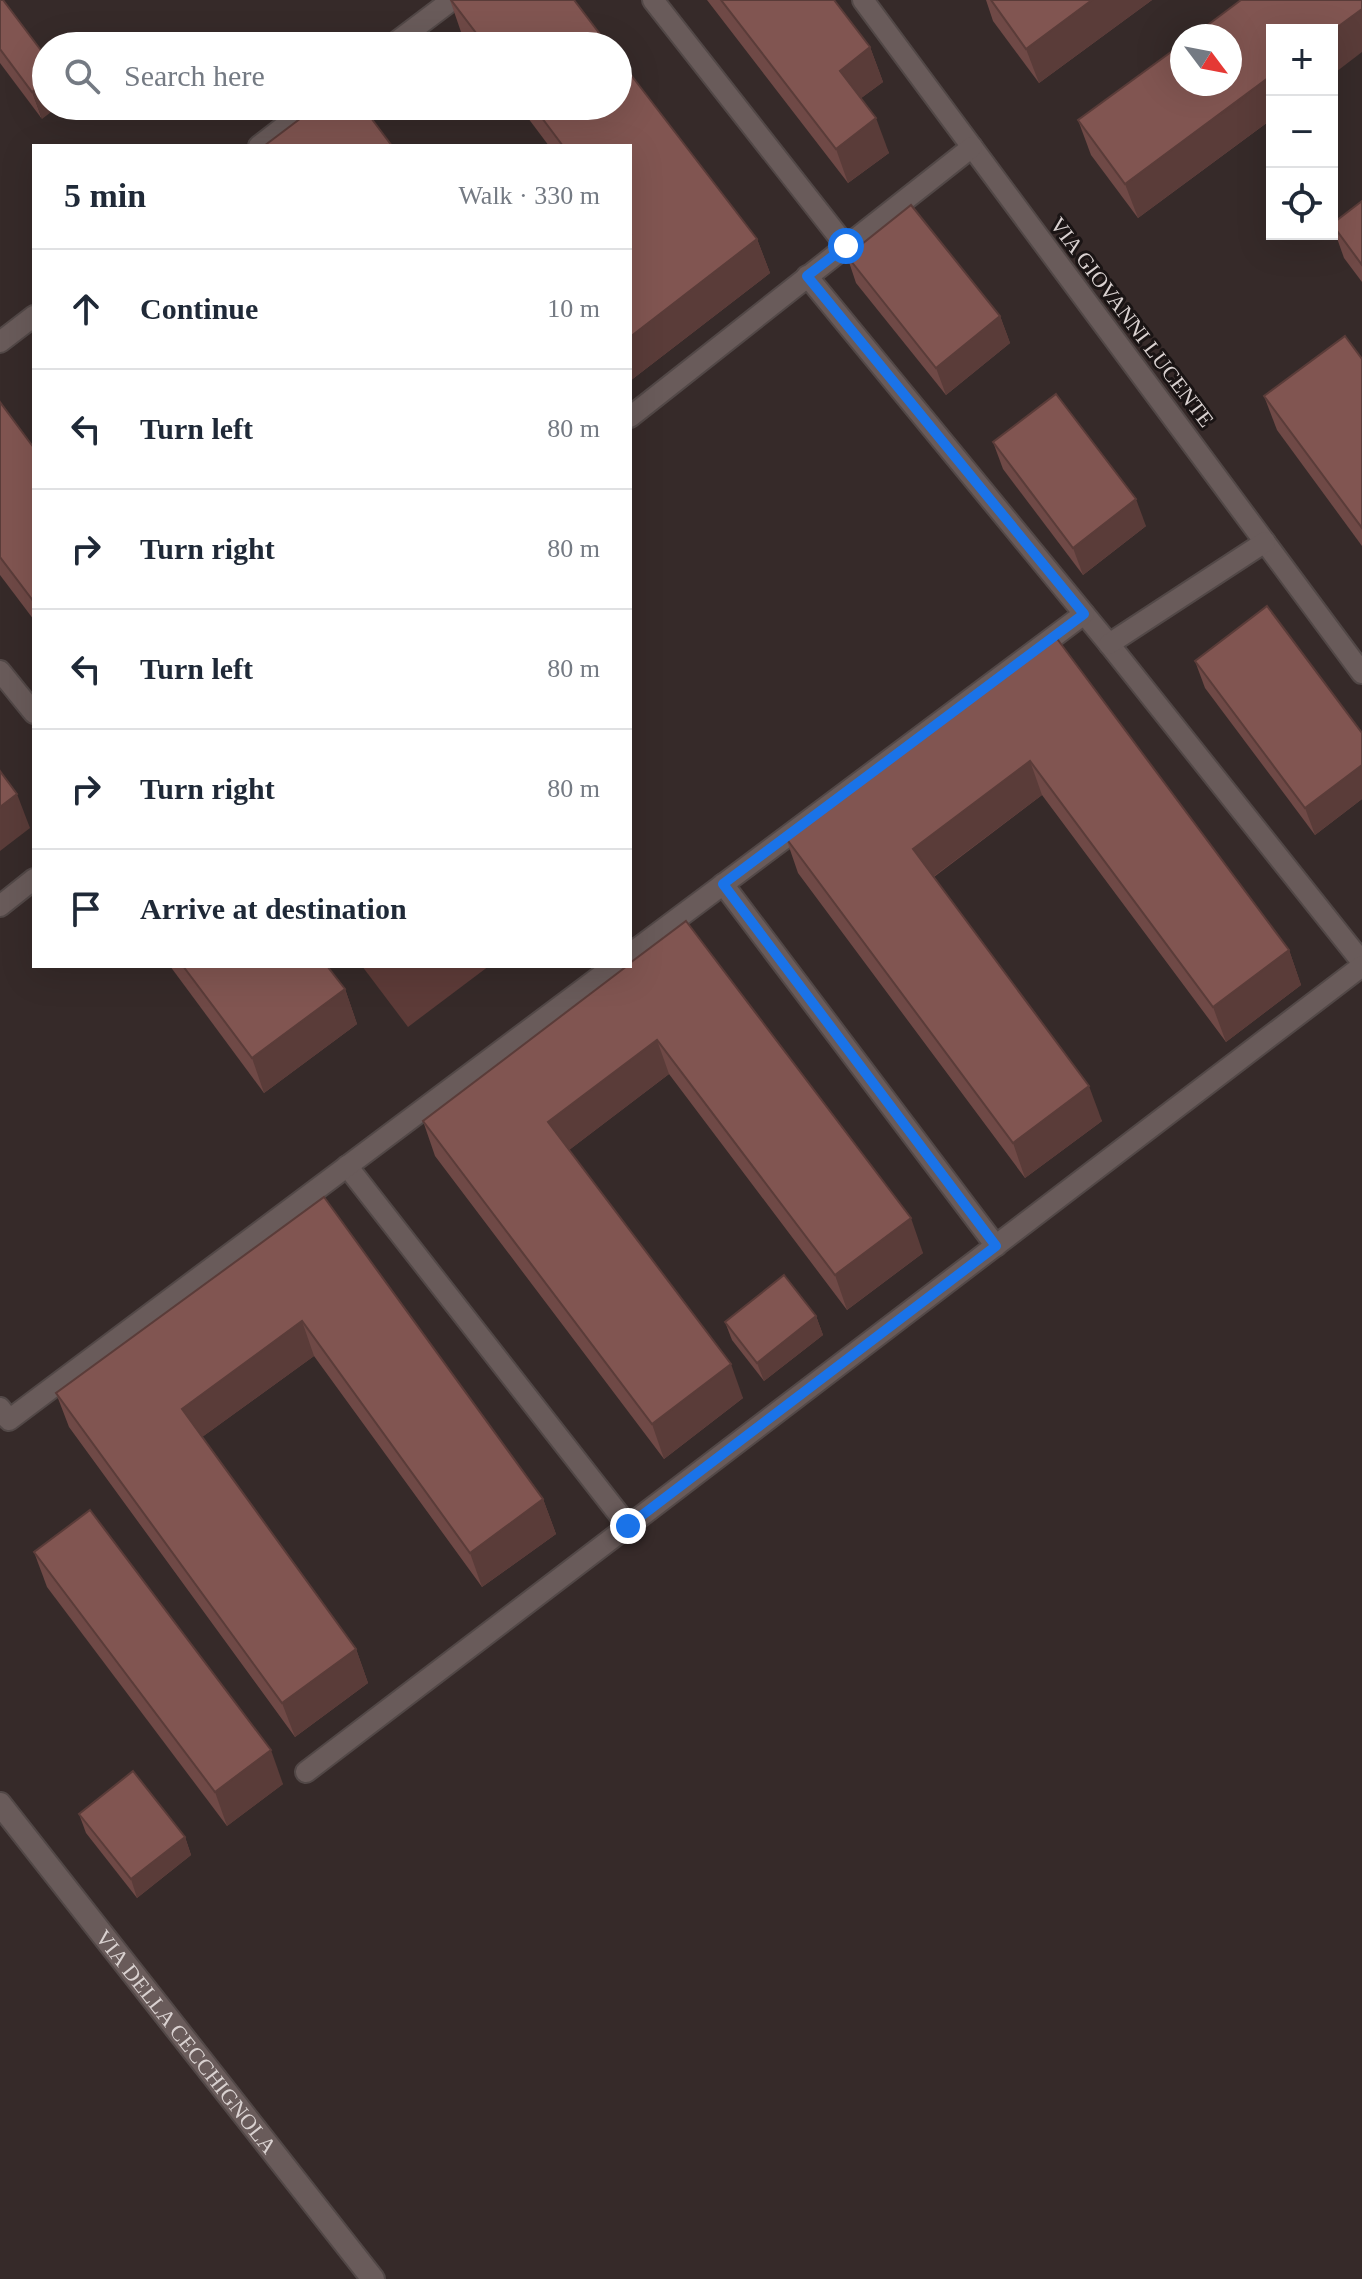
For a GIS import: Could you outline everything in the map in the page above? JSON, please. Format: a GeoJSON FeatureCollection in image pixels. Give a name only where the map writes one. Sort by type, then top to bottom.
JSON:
{"type":"FeatureCollection","features":[{"type":"Feature","properties":{"kind":"street","name":"VIA DELLA CECCHIGNOLA"},"geometry":{"type":"LineString","coordinates":[[0,1804],[373,2279]]}},
{"type":"Feature","properties":{"kind":"lane"},"geometry":{"type":"LineString","coordinates":[[410,32],[452,0]]}},
{"type":"Feature","properties":{"kind":"lane"},"geometry":{"type":"LineString","coordinates":[[653,0],[846,246]]}},
{"type":"Feature","properties":{"kind":"lane","name":"VIA GIOVANNI LUCENTE"},"geometry":{"type":"LineString","coordinates":[[863,0],[1362,673]]}},
{"type":"Feature","properties":{"kind":"lane"},"geometry":{"type":"LineString","coordinates":[[262,144],[293,120]]}},
{"type":"Feature","properties":{"kind":"lane"},"geometry":{"type":"LineString","coordinates":[[632,415],[972,147]]}},
{"type":"Feature","properties":{"kind":"lane"},"geometry":{"type":"LineString","coordinates":[[306,1772],[1362,964],[1109,644],[807,276]]}},
{"type":"Feature","properties":{"kind":"lane"},"geometry":{"type":"LineString","coordinates":[[0,342],[32,318]]}},
{"type":"Feature","properties":{"kind":"lane"},"geometry":{"type":"LineString","coordinates":[[1109,644],[1265,542]]}},
{"type":"Feature","properties":{"kind":"lane"},"geometry":{"type":"LineString","coordinates":[[632,952],[1084,614]]}},
{"type":"Feature","properties":{"kind":"lane"},"geometry":{"type":"LineString","coordinates":[[0,671],[32,711]]}},
{"type":"Feature","properties":{"kind":"lane"},"geometry":{"type":"LineString","coordinates":[[0,906],[32,881]]}},
{"type":"Feature","properties":{"kind":"lane"},"geometry":{"type":"LineString","coordinates":[[723,884],[996,1246]]}},
{"type":"Feature","properties":{"kind":"lane"},"geometry":{"type":"LineString","coordinates":[[0,1408],[9,1420],[611,968]]}},
{"type":"Feature","properties":{"kind":"lane"},"geometry":{"type":"LineString","coordinates":[[347,1166],[628,1526]]}},
{"type":"Feature","properties":{"kind":"shaded area"},"geometry":{"type":"Polygon","coordinates":[[[364,968],[486,968],[408,1027],[364,968]]]}},
{"type":"Feature","properties":{"kind":"building"},"geometry":{"type":"Polygon","coordinates":[[[0,0],[3,0],[32,38],[32,92],[0,49],[0,0]]]}},
{"type":"Feature","properties":{"kind":"building"},"geometry":{"type":"Polygon","coordinates":[[[451,0],[574,0],[598,32],[475,32],[451,0]]]}},
{"type":"Feature","properties":{"kind":"building"},"geometry":{"type":"Polygon","coordinates":[[[721,0],[834,0],[870,47],[840,71],[876,118],[836,149],[721,0]]]}},
{"type":"Feature","properties":{"kind":"building"},"geometry":{"type":"Polygon","coordinates":[[[991,0],[1092,0],[1026,49],[991,0]]]}},
{"type":"Feature","properties":{"kind":"building"},"geometry":{"type":"Polygon","coordinates":[[[1241,0],[1362,0],[1362,9],[1338,27],[1338,24],[1266,24],[1266,79],[1125,184],[1078,120],[1170,53],[1170,96],[1242,96],[1242,24],[1209,24],[1241,0]]]}},
{"type":"Feature","properties":{"kind":"building"},"geometry":{"type":"Polygon","coordinates":[[[632,76],[757,239],[632,335],[632,144],[562,144],[544,120],[632,120],[632,76]]]}},
{"type":"Feature","properties":{"kind":"building"},"geometry":{"type":"Polygon","coordinates":[[[298,120],[372,120],[390,144],[267,144],[298,120]]]}},
{"type":"Feature","properties":{"kind":"building"},"geometry":{"type":"Polygon","coordinates":[[[1362,201],[1362,265],[1338,232],[1338,219],[1362,201]]]}},
{"type":"Feature","properties":{"kind":"building"},"geometry":{"type":"Polygon","coordinates":[[[911,205],[1000,316],[936,368],[847,256],[911,205]]]}},
{"type":"Feature","properties":{"kind":"building"},"geometry":{"type":"Polygon","coordinates":[[[1345,336],[1362,359],[1362,528],[1264,396],[1345,336]]]}},
{"type":"Feature","properties":{"kind":"building"},"geometry":{"type":"Polygon","coordinates":[[[1056,394],[1136,499],[1073,548],[993,442],[1056,394]]]}},
{"type":"Feature","properties":{"kind":"building"},"geometry":{"type":"Polygon","coordinates":[[[0,402],[32,445],[32,599],[0,557],[0,402]]]}},
{"type":"Feature","properties":{"kind":"building"},"geometry":{"type":"Polygon","coordinates":[[[1267,606],[1362,733],[1362,765],[1305,808],[1195,661],[1267,606]]]}},
{"type":"Feature","properties":{"kind":"building"},"geometry":{"type":"Polygon","coordinates":[[[1055,636],[1289,950],[1213,1007],[1030,761],[913,849],[1089,1086],[1013,1143],[786,838],[1055,636]]]}},
{"type":"Feature","properties":{"kind":"building"},"geometry":{"type":"Polygon","coordinates":[[[0,771],[17,794],[0,807],[0,771]]]}},
{"type":"Feature","properties":{"kind":"building"},"geometry":{"type":"Polygon","coordinates":[[[686,921],[911,1218],[835,1275],[657,1040],[548,1122],[731,1364],[652,1424],[423,1121],[624,968],[632,968],[632,962],[686,921]]]}},
{"type":"Feature","properties":{"kind":"building"},"geometry":{"type":"Polygon","coordinates":[[[184,968],[329,968],[345,989],[252,1058],[184,968]]]}},
{"type":"Feature","properties":{"kind":"building"},"geometry":{"type":"Polygon","coordinates":[[[324,1197],[543,1499],[470,1553],[302,1321],[182,1409],[356,1649],[282,1703],[56,1393],[324,1197]]]}},
{"type":"Feature","properties":{"kind":"building"},"geometry":{"type":"Polygon","coordinates":[[[784,1275],[816,1316],[757,1363],[725,1322],[784,1275]]]}},
{"type":"Feature","properties":{"kind":"building"},"geometry":{"type":"Polygon","coordinates":[[[90,1510],[271,1750],[215,1792],[34,1552],[90,1510]]]}},
{"type":"Feature","properties":{"kind":"building"},"geometry":{"type":"Polygon","coordinates":[[[133,1771],[185,1837],[131,1879],[79,1814],[133,1771]]]}},
{"type":"Feature","properties":{"kind":"route"},"geometry":{"type":"LineString","coordinates":[[628,1526],[996,1246],[723,884],[1084,614],[807,276],[846,246]]}}]}
